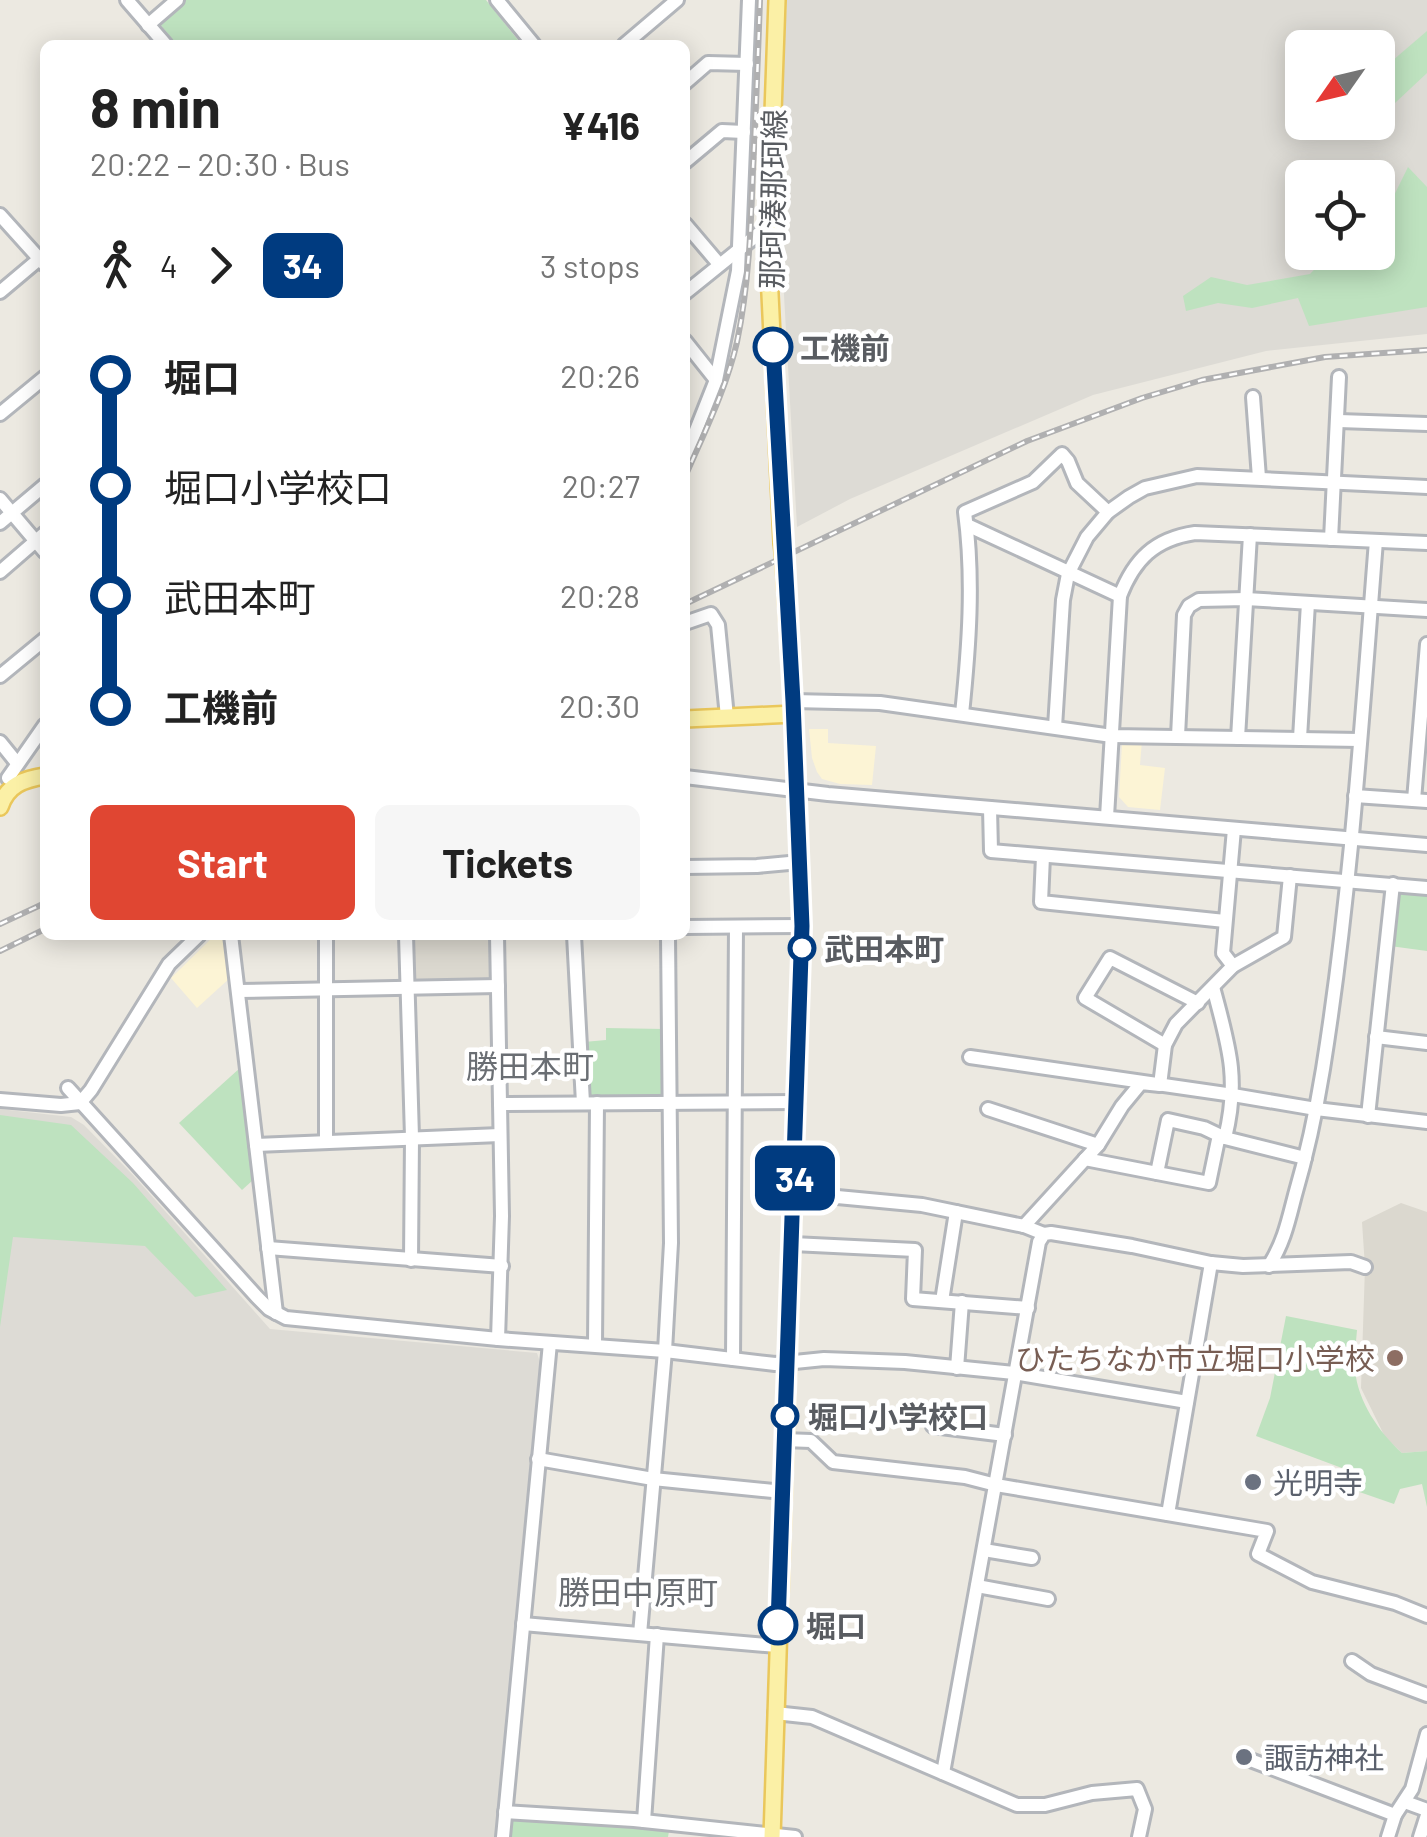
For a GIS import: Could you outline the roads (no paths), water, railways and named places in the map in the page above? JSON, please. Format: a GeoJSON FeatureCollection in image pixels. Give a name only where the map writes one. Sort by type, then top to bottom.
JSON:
{"type":"FeatureCollection","features":[{"type":"Feature","properties":{"kind":"main road","name":"那珂湊那珂線"},"geometry":{"type":"LineString","coordinates":[[772,1835],[802,926],[768,226],[776,0]]}},
{"type":"Feature","properties":{"kind":"main road"},"geometry":{"type":"LineString","coordinates":[[690,719],[793,708]]}},
{"type":"Feature","properties":{"kind":"main road"},"geometry":{"type":"LineString","coordinates":[[0,807],[7,780],[40,777]]}},
{"type":"Feature","properties":{"kind":"street"},"geometry":{"type":"LineString","coordinates":[[127,0],[162,40]]}},
{"type":"Feature","properties":{"kind":"street"},"geometry":{"type":"LineString","coordinates":[[148,25],[178,0]]}},
{"type":"Feature","properties":{"kind":"street"},"geometry":{"type":"LineString","coordinates":[[496,0],[530,40]]}},
{"type":"Feature","properties":{"kind":"street"},"geometry":{"type":"LineString","coordinates":[[630,40],[677,0]]}},
{"type":"Feature","properties":{"kind":"street"},"geometry":{"type":"LineString","coordinates":[[690,447],[716,380],[740,249],[749,0]]}},
{"type":"Feature","properties":{"kind":"street"},"geometry":{"type":"LineString","coordinates":[[690,79],[708,63],[747,64]]}},
{"type":"Feature","properties":{"kind":"street"},"geometry":{"type":"LineString","coordinates":[[690,158],[722,131],[744,132]]}},
{"type":"Feature","properties":{"kind":"street"},"geometry":{"type":"LineString","coordinates":[[0,215],[40,256]]}},
{"type":"Feature","properties":{"kind":"street"},"geometry":{"type":"LineString","coordinates":[[690,289],[768,226]]}},
{"type":"Feature","properties":{"kind":"street"},"geometry":{"type":"LineString","coordinates":[[690,230],[719,264]]}},
{"type":"Feature","properties":{"kind":"street"},"geometry":{"type":"LineString","coordinates":[[0,292],[40,261]]}},
{"type":"Feature","properties":{"kind":"street"},"geometry":{"type":"LineString","coordinates":[[690,346],[716,380]]}},
{"type":"Feature","properties":{"kind":"street"},"geometry":{"type":"LineString","coordinates":[[1331,539],[1339,377]]}},
{"type":"Feature","properties":{"kind":"street"},"geometry":{"type":"LineString","coordinates":[[0,414],[40,381]]}},
{"type":"Feature","properties":{"kind":"street"},"geometry":{"type":"LineString","coordinates":[[1254,397],[1258,478]]}},
{"type":"Feature","properties":{"kind":"street"},"geometry":{"type":"LineString","coordinates":[[1339,421],[1427,424]]}},
{"type":"Feature","properties":{"kind":"street"},"geometry":{"type":"LineString","coordinates":[[690,433],[694,438]]}},
{"type":"Feature","properties":{"kind":"street"},"geometry":{"type":"LineString","coordinates":[[962,714],[970,637],[966,512],[1033,482],[1062,454],[1077,483],[1108,512]]}},
{"type":"Feature","properties":{"kind":"street"},"geometry":{"type":"LineString","coordinates":[[1055,727],[1068,574],[1087,537],[1108,512],[1145,488],[1186,478],[1427,487]]}},
{"type":"Feature","properties":{"kind":"street"},"geometry":{"type":"LineString","coordinates":[[0,523],[40,490]]}},
{"type":"Feature","properties":{"kind":"street"},"geometry":{"type":"LineString","coordinates":[[0,499],[40,540]]}},
{"type":"Feature","properties":{"kind":"street"},"geometry":{"type":"LineString","coordinates":[[967,524],[1120,596]]}},
{"type":"Feature","properties":{"kind":"street"},"geometry":{"type":"LineString","coordinates":[[1107,817],[1120,596],[1139,560],[1160,544],[1195,533],[1427,543]]}},
{"type":"Feature","properties":{"kind":"street"},"geometry":{"type":"LineString","coordinates":[[1238,738],[1250,535]]}},
{"type":"Feature","properties":{"kind":"street"},"geometry":{"type":"LineString","coordinates":[[1269,1266],[1281,1246],[1305,1158],[1329,1029],[1348,880],[1376,541]]}},
{"type":"Feature","properties":{"kind":"street"},"geometry":{"type":"LineString","coordinates":[[0,572],[40,543]]}},
{"type":"Feature","properties":{"kind":"street"},"geometry":{"type":"LineString","coordinates":[[1178,736],[1184,615],[1199,600],[1246,598],[1427,610]]}},
{"type":"Feature","properties":{"kind":"street"},"geometry":{"type":"LineString","coordinates":[[1300,738],[1308,603]]}},
{"type":"Feature","properties":{"kind":"street"},"geometry":{"type":"LineString","coordinates":[[690,621],[711,614],[718,625],[727,717]]}},
{"type":"Feature","properties":{"kind":"street"},"geometry":{"type":"LineString","coordinates":[[0,676],[40,643]]}},
{"type":"Feature","properties":{"kind":"street"},"geometry":{"type":"LineString","coordinates":[[1355,796],[1420,800],[1427,644]]}},
{"type":"Feature","properties":{"kind":"street"},"geometry":{"type":"LineString","coordinates":[[793,708],[880,703],[1112,736],[1360,740]]}},
{"type":"Feature","properties":{"kind":"street"},"geometry":{"type":"LineString","coordinates":[[7,780],[40,732]]}},
{"type":"Feature","properties":{"kind":"street"},"geometry":{"type":"LineString","coordinates":[[0,742],[17,762]]}},
{"type":"Feature","properties":{"kind":"street"},"geometry":{"type":"LineString","coordinates":[[690,778],[797,791],[1427,845]]}},
{"type":"Feature","properties":{"kind":"street"},"geometry":{"type":"LineString","coordinates":[[990,808],[991,851],[1427,888]]}},
{"type":"Feature","properties":{"kind":"street"},"geometry":{"type":"LineString","coordinates":[[1233,966],[1223,953],[1234,829]]}},
{"type":"Feature","properties":{"kind":"street"},"geometry":{"type":"LineString","coordinates":[[1043,856],[1042,902],[1225,921]]}},
{"type":"Feature","properties":{"kind":"street"},"geometry":{"type":"LineString","coordinates":[[690,867],[800,862]]}},
{"type":"Feature","properties":{"kind":"street"},"geometry":{"type":"LineString","coordinates":[[1160,1085],[1166,1045],[1176,1024],[1233,966],[1284,936],[1290,876]]}},
{"type":"Feature","properties":{"kind":"street"},"geometry":{"type":"LineString","coordinates":[[1368,1116],[1394,884]]}},
{"type":"Feature","properties":{"kind":"street"},"geometry":{"type":"LineString","coordinates":[[690,927],[802,926]]}},
{"type":"Feature","properties":{"kind":"street"},"geometry":{"type":"LineString","coordinates":[[733,1358],[736,927]]}},
{"type":"Feature","properties":{"kind":"street"},"geometry":{"type":"LineString","coordinates":[[0,1100],[60,1105],[80,1102],[169,964],[194,940]]}},
{"type":"Feature","properties":{"kind":"street"},"geometry":{"type":"LineString","coordinates":[[232,940],[276,1314]]}},
{"type":"Feature","properties":{"kind":"street"},"geometry":{"type":"LineString","coordinates":[[326,940],[326,1140]]}},
{"type":"Feature","properties":{"kind":"street"},"geometry":{"type":"LineString","coordinates":[[406,940],[411,1260]]}},
{"type":"Feature","properties":{"kind":"street"},"geometry":{"type":"LineString","coordinates":[[497,940],[502,1266],[498,1339]]}},
{"type":"Feature","properties":{"kind":"street"},"geometry":{"type":"LineString","coordinates":[[574,940],[590,1103],[595,1346]]}},
{"type":"Feature","properties":{"kind":"street"},"geometry":{"type":"LineString","coordinates":[[640,1634],[671,1243],[668,940]]}},
{"type":"Feature","properties":{"kind":"street"},"geometry":{"type":"LineString","coordinates":[[1166,1045],[1086,998],[1110,958],[1198,1003]]}},
{"type":"Feature","properties":{"kind":"street"},"geometry":{"type":"LineString","coordinates":[[238,992],[498,986]]}},
{"type":"Feature","properties":{"kind":"street"},"geometry":{"type":"LineString","coordinates":[[1085,1158],[1209,1183],[1234,1078],[1213,987]]}},
{"type":"Feature","properties":{"kind":"street"},"geometry":{"type":"LineString","coordinates":[[1376,1038],[1427,1043]]}},
{"type":"Feature","properties":{"kind":"street"},"geometry":{"type":"LineString","coordinates":[[970,1058],[1427,1122]]}},
{"type":"Feature","properties":{"kind":"street"},"geometry":{"type":"LineString","coordinates":[[1024,1226],[1098,1145],[1141,1083]]}},
{"type":"Feature","properties":{"kind":"street"},"geometry":{"type":"LineString","coordinates":[[68,1088],[257,1297],[286,1318],[775,1364],[824,1359],[905,1362],[1014,1373],[1187,1402]]}},
{"type":"Feature","properties":{"kind":"street"},"geometry":{"type":"LineString","coordinates":[[500,1104],[798,1102]]}},
{"type":"Feature","properties":{"kind":"street"},"geometry":{"type":"LineString","coordinates":[[988,1109],[1098,1145]]}},
{"type":"Feature","properties":{"kind":"street"},"geometry":{"type":"LineString","coordinates":[[1157,1173],[1168,1120],[1305,1158]]}},
{"type":"Feature","properties":{"kind":"street"},"geometry":{"type":"LineString","coordinates":[[256,1145],[500,1134]]}},
{"type":"Feature","properties":{"kind":"street"},"geometry":{"type":"LineString","coordinates":[[794,1193],[922,1205],[1024,1226],[1044,1234],[1132,1246],[1211,1263],[1269,1266],[1351,1262],[1365,1268]]}},
{"type":"Feature","properties":{"kind":"street"},"geometry":{"type":"LineString","coordinates":[[942,1301],[956,1212]]}},
{"type":"Feature","properties":{"kind":"street"},"geometry":{"type":"LineString","coordinates":[[944,1773],[1014,1373],[1044,1234]]}},
{"type":"Feature","properties":{"kind":"street"},"geometry":{"type":"LineString","coordinates":[[792,1244],[915,1250],[913,1298],[1028,1308]]}},
{"type":"Feature","properties":{"kind":"street"},"geometry":{"type":"LineString","coordinates":[[268,1248],[502,1266]]}},
{"type":"Feature","properties":{"kind":"street"},"geometry":{"type":"LineString","coordinates":[[1168,1514],[1211,1263]]}},
{"type":"Feature","properties":{"kind":"street"},"geometry":{"type":"LineString","coordinates":[[957,1368],[962,1302]]}},
{"type":"Feature","properties":{"kind":"street"},"geometry":{"type":"LineString","coordinates":[[503,1837],[550,1343]]}},
{"type":"Feature","properties":{"kind":"street"},"geometry":{"type":"LineString","coordinates":[[933,1426],[1005,1436]]}},
{"type":"Feature","properties":{"kind":"street"},"geometry":{"type":"LineString","coordinates":[[784,1440],[811,1441],[833,1462],[965,1477],[1266,1531],[1258,1554],[1330,1588],[1395,1602],[1427,1616]]}},
{"type":"Feature","properties":{"kind":"street"},"geometry":{"type":"LineString","coordinates":[[538,1459],[653,1479],[783,1492]]}},
{"type":"Feature","properties":{"kind":"street"},"geometry":{"type":"LineString","coordinates":[[984,1550],[1032,1558]]}},
{"type":"Feature","properties":{"kind":"street"},"geometry":{"type":"LineString","coordinates":[[978,1586],[1048,1599]]}},
{"type":"Feature","properties":{"kind":"street"},"geometry":{"type":"LineString","coordinates":[[523,1624],[777,1646]]}},
{"type":"Feature","properties":{"kind":"street"},"geometry":{"type":"LineString","coordinates":[[644,1821],[657,1635]]}},
{"type":"Feature","properties":{"kind":"street"},"geometry":{"type":"LineString","coordinates":[[1352,1661],[1371,1674],[1427,1695]]}},
{"type":"Feature","properties":{"kind":"street"},"geometry":{"type":"LineString","coordinates":[[775,1714],[812,1718],[1017,1805],[1045,1805],[1092,1793],[1137,1788],[1145,1809],[1139,1837]]}},
{"type":"Feature","properties":{"kind":"street"},"geometry":{"type":"LineString","coordinates":[[1388,1837],[1412,1788],[1427,1734]]}},
{"type":"Feature","properties":{"kind":"street"},"geometry":{"type":"LineString","coordinates":[[1253,1761],[1396,1816]]}},
{"type":"Feature","properties":{"kind":"street"},"geometry":{"type":"LineString","coordinates":[[1405,1802],[1427,1812],[1420,1837]]}},
{"type":"Feature","properties":{"kind":"street"},"geometry":{"type":"LineString","coordinates":[[506,1812],[795,1837]]}},
{"type":"Feature","properties":{"kind":"railway"},"geometry":{"type":"LineString","coordinates":[[690,466],[727,377],[741,321],[750,234],[760,0]]}},
{"type":"Feature","properties":{"kind":"railway"},"geometry":{"type":"LineString","coordinates":[[690,602],[1027,441],[1142,398],[1202,380],[1325,357],[1427,350]]}},
{"type":"Feature","properties":{"kind":"railway"},"geometry":{"type":"LineString","coordinates":[[0,924],[40,905]]}},
{"type":"Feature","properties":{"kind":"railway"},"geometry":{"type":"LineString","coordinates":[[0,951],[40,931]]}},
{"type":"Feature","properties":{"kind":"place","name":"工機前"},"geometry":{"type":"Point","coordinates":[773,347]}},
{"type":"Feature","properties":{"kind":"place","name":"武田本町"},"geometry":{"type":"Point","coordinates":[802,948]}},
{"type":"Feature","properties":{"kind":"place","name":"ひたちなか市立堀口小学校"},"geometry":{"type":"Point","coordinates":[1395,1358]}},
{"type":"Feature","properties":{"kind":"place","name":"堀口小学校口"},"geometry":{"type":"Point","coordinates":[785,1416]}},
{"type":"Feature","properties":{"kind":"place","name":"光明寺"},"geometry":{"type":"Point","coordinates":[1253,1482]}},
{"type":"Feature","properties":{"kind":"place","name":"堀口"},"geometry":{"type":"Point","coordinates":[778,1625]}},
{"type":"Feature","properties":{"kind":"place","name":"諏訪神社"},"geometry":{"type":"Point","coordinates":[1244,1757]}},
{"type":"Feature","properties":{"kind":"district","name":"勝田本町"},"geometry":{"type":"Point","coordinates":[530,1065]}},
{"type":"Feature","properties":{"kind":"district","name":"勝田中原町"},"geometry":{"type":"Point","coordinates":[638,1591]}}]}
